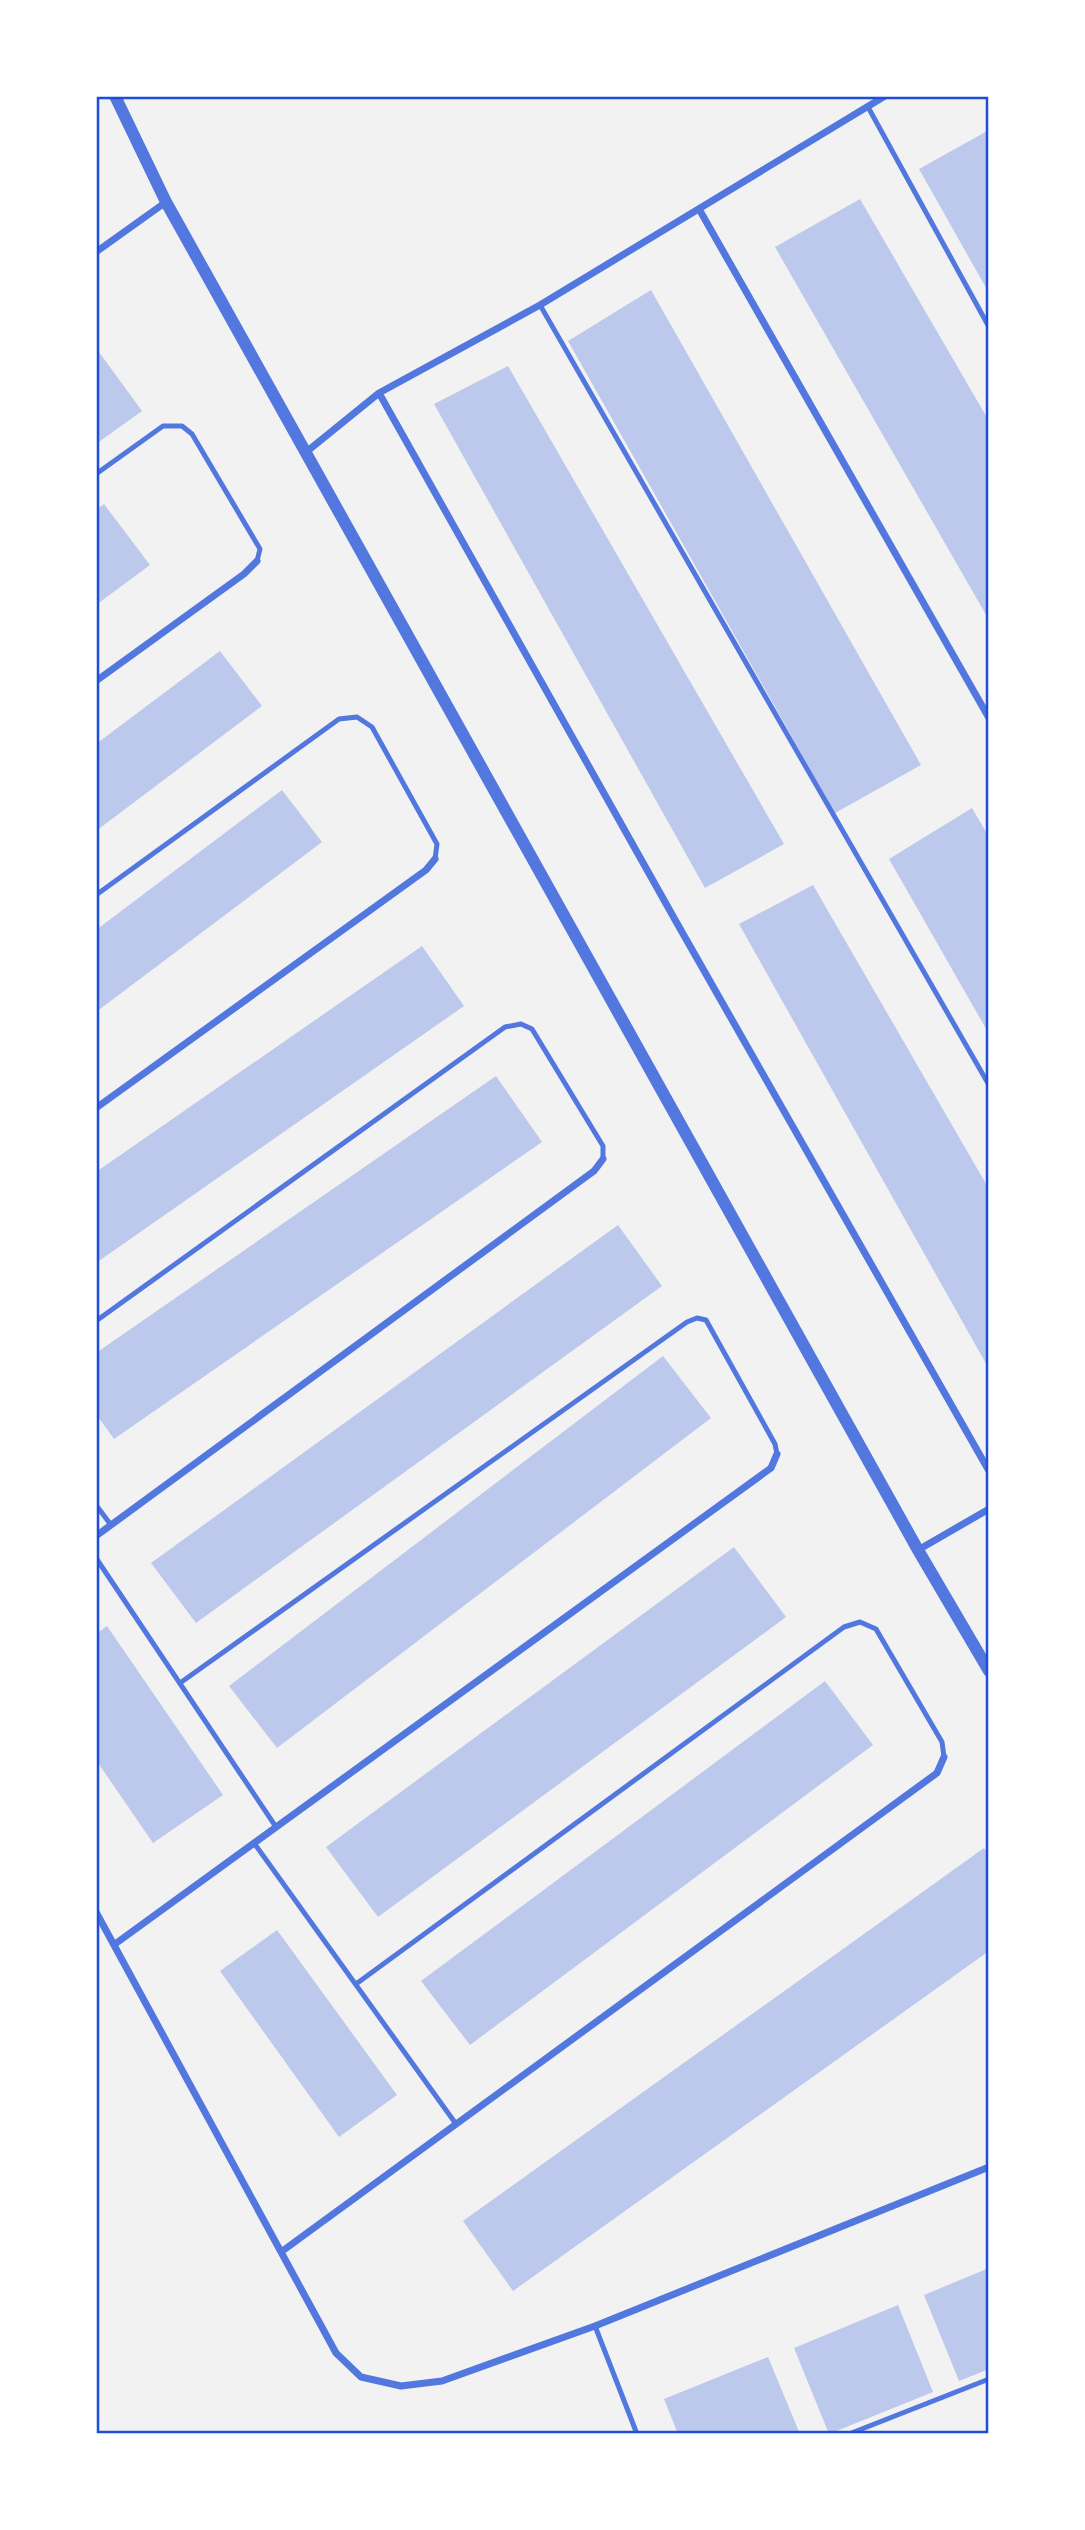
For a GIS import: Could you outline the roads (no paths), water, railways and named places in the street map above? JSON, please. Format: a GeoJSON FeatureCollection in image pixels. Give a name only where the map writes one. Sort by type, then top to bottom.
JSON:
{"type":"FeatureCollection","features":[{"type":"Feature","properties":{"kind":"street"},"geometry":{"type":"LineString","coordinates":[[115,96],[166,202],[305,453],[918,1550],[989,1671]]}},
{"type":"Feature","properties":{"kind":"street"},"geometry":{"type":"LineString","coordinates":[[305,453],[379,393],[540,305],[885,96]]}},
{"type":"Feature","properties":{"kind":"street"},"geometry":{"type":"LineString","coordinates":[[96,252],[166,202]]}},
{"type":"Feature","properties":{"kind":"street"},"geometry":{"type":"LineString","coordinates":[[699,209],[989,718]]}},
{"type":"Feature","properties":{"kind":"street"},"geometry":{"type":"LineString","coordinates":[[379,393],[684,937],[989,1471]]}},
{"type":"Feature","properties":{"kind":"street"},"geometry":{"type":"LineString","coordinates":[[96,681],[244,574],[257,561]]}},
{"type":"Feature","properties":{"kind":"street"},"geometry":{"type":"LineString","coordinates":[[96,1108],[426,870],[435,859]]}},
{"type":"Feature","properties":{"kind":"street"},"geometry":{"type":"LineString","coordinates":[[96,1536],[594,1171],[603,1159]]}},
{"type":"Feature","properties":{"kind":"street"},"geometry":{"type":"LineString","coordinates":[[115,1944],[771,1468],[777,1454]]}},
{"type":"Feature","properties":{"kind":"street"},"geometry":{"type":"LineString","coordinates":[[918,1550],[989,1509]]}},
{"type":"Feature","properties":{"kind":"street"},"geometry":{"type":"LineString","coordinates":[[281,2252],[937,1773],[944,1757]]}},
{"type":"Feature","properties":{"kind":"street"},"geometry":{"type":"LineString","coordinates":[[96,1912],[336,2353],[360,2376],[401,2386],[442,2381],[596,2326],[989,2167]]}},
{"type":"Feature","properties":{"kind":"lane"},"geometry":{"type":"LineString","coordinates":[[868,107],[989,327]]}},
{"type":"Feature","properties":{"kind":"lane"},"geometry":{"type":"LineString","coordinates":[[540,305],[989,1084]]}},
{"type":"Feature","properties":{"kind":"lane"},"geometry":{"type":"LineString","coordinates":[[96,474],[163,426],[183,426],[192,434],[260,549],[257,561]]}},
{"type":"Feature","properties":{"kind":"lane"},"geometry":{"type":"LineString","coordinates":[[96,895],[339,719],[358,717],[372,727],[437,844],[435,859]]}},
{"type":"Feature","properties":{"kind":"lane"},"geometry":{"type":"LineString","coordinates":[[96,1321],[505,1027],[521,1024],[532,1029],[603,1146],[603,1159]]}},
{"type":"Feature","properties":{"kind":"lane"},"geometry":{"type":"LineString","coordinates":[[180,1683],[687,1322],[697,1318],[706,1320],[775,1444],[777,1454]]}},
{"type":"Feature","properties":{"kind":"lane"},"geometry":{"type":"LineString","coordinates":[[96,1505],[111,1525]]}},
{"type":"Feature","properties":{"kind":"lane"},"geometry":{"type":"LineString","coordinates":[[96,1558],[276,1827]]}},
{"type":"Feature","properties":{"kind":"lane"},"geometry":{"type":"LineString","coordinates":[[356,1984],[844,1627],[860,1622],[876,1629],[942,1742],[944,1757]]}},
{"type":"Feature","properties":{"kind":"lane"},"geometry":{"type":"LineString","coordinates":[[254,1843],[456,2123]]}},
{"type":"Feature","properties":{"kind":"lane"},"geometry":{"type":"LineString","coordinates":[[596,2326],[636,2434]]}},
{"type":"Feature","properties":{"kind":"lane"},"geometry":{"type":"LineString","coordinates":[[849,2434],[989,2379]]}}]}
